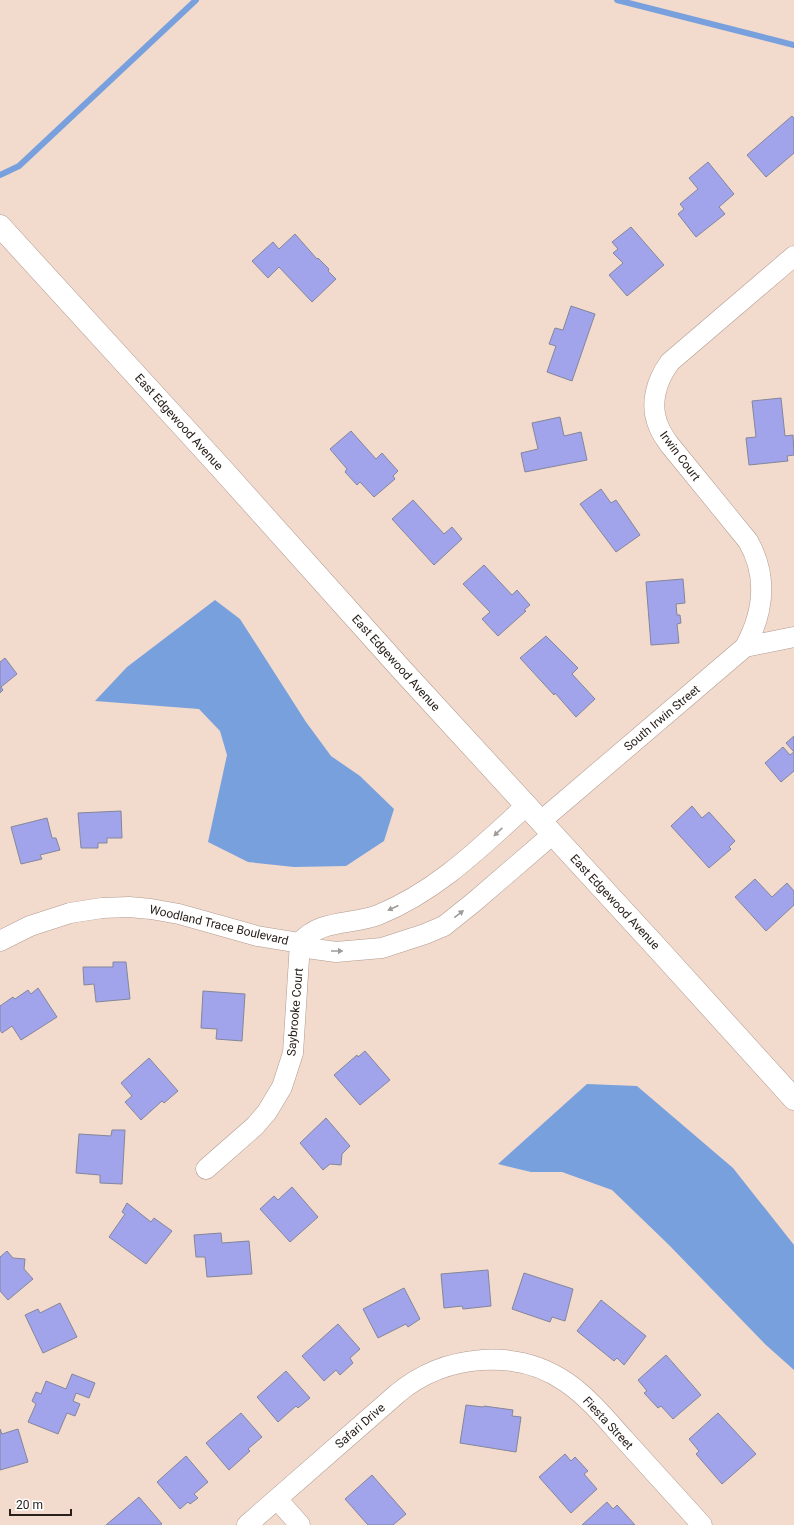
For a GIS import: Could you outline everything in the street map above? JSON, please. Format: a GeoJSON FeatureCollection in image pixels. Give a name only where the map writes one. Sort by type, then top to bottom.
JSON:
{"type":"FeatureCollection","features":[{"type":"Feature","properties":{"kind":"main road","name":"East Edgewood Avenue"},"geometry":{"type":"LineString","coordinates":[[0,226],[794,1099]]}},
{"type":"Feature","properties":{"kind":"street","name":"Irwin Court"},"geometry":{"type":"LineString","coordinates":[[745,647],[758,619],[761,600],[760,570],[748,541],[669,444],[659,427],[654,408],[654,398],[660,379],[670,362],[794,256]]}},
{"type":"Feature","properties":{"kind":"street","name":"South Irwin Street"},"geometry":{"type":"LineString","coordinates":[[540,820],[745,647],[794,637]]}},
{"type":"Feature","properties":{"kind":"street","name":"Woodland Trace Boulevard"},"geometry":{"type":"LineString","coordinates":[[300,943],[307,935],[330,925],[377,915],[405,902],[437,883],[476,852],[540,820]]}},
{"type":"Feature","properties":{"kind":"street","name":"Woodland Trace Boulevard"},"geometry":{"type":"LineString","coordinates":[[0,941],[30,926],[70,913],[102,908],[129,907],[179,914],[257,936],[300,943],[307,948],[336,952],[382,948],[444,926],[474,902],[540,820]]}},
{"type":"Feature","properties":{"kind":"street","name":"Saybrooke Court"},"geometry":{"type":"LineString","coordinates":[[206,1169],[255,1126],[267,1112],[282,1087],[293,1053],[300,943]]}},
{"type":"Feature","properties":{"kind":"street","name":"Safari Drive"},"geometry":{"type":"LineString","coordinates":[[246,1525],[398,1393],[413,1382],[432,1372],[451,1365],[471,1360],[491,1360]]}},
{"type":"Feature","properties":{"kind":"street","name":"Fiesta Street"},"geometry":{"type":"LineString","coordinates":[[491,1360],[523,1363],[553,1374],[575,1388],[702,1525]]}},
{"type":"Feature","properties":{"kind":"street"},"geometry":{"type":"LineString","coordinates":[[277,1499],[300,1525]]}},
{"type":"Feature","properties":{"kind":"water"},"geometry":{"type":"Polygon","coordinates":[[[215,600],[240,619],[306,722],[331,756],[360,776],[394,809],[384,841],[346,866],[294,867],[248,862],[208,842],[227,755],[220,731],[199,709],[95,701],[127,667],[215,600]]]}},
{"type":"Feature","properties":{"kind":"water"},"geometry":{"type":"Polygon","coordinates":[[[587,1084],[637,1086],[733,1168],[794,1245],[794,1370],[766,1345],[669,1245],[612,1190],[562,1172],[531,1172],[498,1164],[587,1084]]]}},
{"type":"Feature","properties":{"kind":"building"},"geometry":{"type":"Polygon","coordinates":[[[792,116],[794,118],[794,153],[766,177],[747,155],[792,116]]]}},
{"type":"Feature","properties":{"kind":"building"},"geometry":{"type":"Polygon","coordinates":[[[708,162],[734,194],[719,207],[725,214],[696,237],[678,214],[684,209],[680,204],[698,189],[689,178],[708,162]]]}},
{"type":"Feature","properties":{"kind":"building"},"geometry":{"type":"Polygon","coordinates":[[[631,227],[664,265],[627,296],[609,275],[623,263],[613,253],[618,249],[612,242],[631,227]]]}},
{"type":"Feature","properties":{"kind":"building"},"geometry":{"type":"Polygon","coordinates":[[[295,234],[317,259],[318,258],[329,269],[328,271],[336,279],[312,302],[279,267],[268,278],[252,261],[273,242],[279,249],[295,234]]]}},
{"type":"Feature","properties":{"kind":"building"},"geometry":{"type":"Polygon","coordinates":[[[571,306],[595,314],[572,381],[547,372],[556,346],[549,344],[555,328],[563,330],[571,306]]]}},
{"type":"Feature","properties":{"kind":"building"},"geometry":{"type":"Polygon","coordinates":[[[781,398],[785,436],[793,435],[794,455],[787,456],[788,461],[749,465],[746,438],[756,437],[752,401],[781,398]]]}},
{"type":"Feature","properties":{"kind":"building"},"geometry":{"type":"Polygon","coordinates":[[[560,417],[564,436],[581,432],[587,460],[525,472],[521,453],[538,449],[532,423],[560,417]]]}},
{"type":"Feature","properties":{"kind":"building"},"geometry":{"type":"Polygon","coordinates":[[[351,431],[376,459],[382,453],[398,471],[393,476],[395,479],[374,497],[360,482],[357,485],[345,472],[347,469],[330,449],[351,431]]]}},
{"type":"Feature","properties":{"kind":"building"},"geometry":{"type":"Polygon","coordinates":[[[601,489],[611,503],[616,500],[640,535],[616,552],[580,504],[601,489]]]}},
{"type":"Feature","properties":{"kind":"building"},"geometry":{"type":"Polygon","coordinates":[[[413,500],[444,534],[452,527],[462,539],[434,565],[392,519],[413,500]]]}},
{"type":"Feature","properties":{"kind":"building"},"geometry":{"type":"Polygon","coordinates":[[[484,565],[512,595],[517,590],[530,605],[524,610],[526,611],[498,636],[482,619],[490,612],[463,584],[484,565]]]}},
{"type":"Feature","properties":{"kind":"building"},"geometry":{"type":"Polygon","coordinates":[[[683,579],[685,603],[676,604],[677,615],[680,615],[681,623],[677,624],[679,643],[651,645],[646,582],[683,579]]]}},
{"type":"Feature","properties":{"kind":"building"},"geometry":{"type":"Polygon","coordinates":[[[546,636],[578,668],[572,674],[595,699],[576,717],[555,693],[554,695],[520,658],[546,636]]]}},
{"type":"Feature","properties":{"kind":"building"},"geometry":{"type":"Polygon","coordinates":[[[5,658],[17,674],[1,687],[3,690],[0,693],[0,662],[5,658]]]}},
{"type":"Feature","properties":{"kind":"building"},"geometry":{"type":"Polygon","coordinates":[[[794,736],[794,752],[786,743],[794,736]]]}},
{"type":"Feature","properties":{"kind":"building"},"geometry":{"type":"Polygon","coordinates":[[[783,747],[790,755],[794,752],[794,771],[781,782],[765,763],[783,747]]]}},
{"type":"Feature","properties":{"kind":"building"},"geometry":{"type":"Polygon","coordinates":[[[692,806],[702,818],[709,812],[735,841],[729,847],[731,849],[709,868],[671,826],[692,806]]]}},
{"type":"Feature","properties":{"kind":"building"},"geometry":{"type":"Polygon","coordinates":[[[121,811],[122,838],[107,838],[107,843],[98,843],[98,848],[81,848],[78,813],[121,811]]]}},
{"type":"Feature","properties":{"kind":"building"},"geometry":{"type":"Polygon","coordinates":[[[47,818],[52,838],[56,838],[60,850],[40,855],[42,859],[21,864],[11,827],[47,818]]]}},
{"type":"Feature","properties":{"kind":"building"},"geometry":{"type":"Polygon","coordinates":[[[755,879],[772,897],[787,883],[794,891],[794,905],[766,931],[735,897],[755,879]]]}},
{"type":"Feature","properties":{"kind":"building"},"geometry":{"type":"Polygon","coordinates":[[[113,962],[126,962],[130,999],[96,1002],[94,984],[84,985],[83,967],[113,967],[113,962]]]}},
{"type":"Feature","properties":{"kind":"building"},"geometry":{"type":"Polygon","coordinates":[[[38,988],[57,1017],[21,1040],[12,1026],[2,1033],[0,1030],[0,1006],[13,997],[15,999],[28,990],[31,994],[38,988]]]}},
{"type":"Feature","properties":{"kind":"building"},"geometry":{"type":"Polygon","coordinates":[[[203,991],[245,994],[242,1041],[216,1039],[217,1029],[201,1028],[203,991]]]}},
{"type":"Feature","properties":{"kind":"building"},"geometry":{"type":"Polygon","coordinates":[[[365,1051],[390,1080],[360,1105],[334,1075],[357,1055],[358,1057],[365,1051]]]}},
{"type":"Feature","properties":{"kind":"building"},"geometry":{"type":"Polygon","coordinates":[[[149,1058],[178,1091],[164,1103],[162,1101],[141,1120],[125,1102],[132,1096],[121,1083],[149,1058]]]}},
{"type":"Feature","properties":{"kind":"building"},"geometry":{"type":"Polygon","coordinates":[[[326,1118],[350,1146],[342,1154],[341,1165],[330,1164],[323,1170],[300,1143],[326,1118]]]}},
{"type":"Feature","properties":{"kind":"building"},"geometry":{"type":"Polygon","coordinates":[[[112,1130],[125,1130],[122,1184],[100,1183],[100,1175],[76,1173],[79,1134],[111,1136],[112,1130]]]}},
{"type":"Feature","properties":{"kind":"building"},"geometry":{"type":"Polygon","coordinates":[[[292,1187],[318,1217],[290,1242],[260,1209],[274,1196],[278,1200],[292,1187]]]}},
{"type":"Feature","properties":{"kind":"building"},"geometry":{"type":"Polygon","coordinates":[[[127,1203],[151,1222],[154,1218],[172,1231],[146,1264],[109,1237],[125,1214],[122,1212],[127,1203]]]}},
{"type":"Feature","properties":{"kind":"building"},"geometry":{"type":"Polygon","coordinates":[[[221,1233],[222,1243],[249,1241],[252,1274],[207,1277],[205,1257],[196,1257],[194,1235],[221,1233]]]}},
{"type":"Feature","properties":{"kind":"building"},"geometry":{"type":"Polygon","coordinates":[[[7,1251],[13,1258],[25,1259],[24,1269],[33,1279],[8,1300],[0,1291],[0,1257],[7,1251]]]}},
{"type":"Feature","properties":{"kind":"building"},"geometry":{"type":"Polygon","coordinates":[[[488,1270],[491,1306],[463,1309],[462,1306],[444,1308],[441,1274],[488,1270]]]}},
{"type":"Feature","properties":{"kind":"building"},"geometry":{"type":"Polygon","coordinates":[[[524,1273],[573,1289],[565,1321],[552,1317],[550,1322],[512,1309],[524,1273]]]}},
{"type":"Feature","properties":{"kind":"building"},"geometry":{"type":"Polygon","coordinates":[[[404,1288],[420,1319],[408,1327],[406,1324],[378,1338],[363,1309],[404,1288]]]}},
{"type":"Feature","properties":{"kind":"building"},"geometry":{"type":"Polygon","coordinates":[[[601,1300],[646,1336],[624,1365],[617,1358],[614,1361],[577,1331],[601,1300]]]}},
{"type":"Feature","properties":{"kind":"building"},"geometry":{"type":"Polygon","coordinates":[[[60,1303],[77,1337],[43,1353],[25,1315],[38,1309],[40,1313],[60,1303]]]}},
{"type":"Feature","properties":{"kind":"building"},"geometry":{"type":"Polygon","coordinates":[[[338,1324],[360,1349],[350,1358],[353,1363],[340,1375],[336,1370],[324,1381],[302,1356],[338,1324]]]}},
{"type":"Feature","properties":{"kind":"building"},"geometry":{"type":"Polygon","coordinates":[[[666,1355],[701,1395],[673,1419],[661,1406],[658,1408],[644,1393],[647,1391],[638,1380],[666,1355]]]}},
{"type":"Feature","properties":{"kind":"building"},"geometry":{"type":"Polygon","coordinates":[[[286,1371],[310,1398],[298,1408],[296,1406],[278,1422],[257,1397],[286,1371]]]}},
{"type":"Feature","properties":{"kind":"building"},"geometry":{"type":"Polygon","coordinates":[[[72,1374],[95,1383],[89,1398],[76,1393],[73,1401],[80,1404],[75,1416],[67,1413],[58,1434],[28,1422],[36,1404],[32,1401],[36,1392],[41,1394],[46,1381],[66,1389],[72,1374]]]}},
{"type":"Feature","properties":{"kind":"building"},"geometry":{"type":"Polygon","coordinates":[[[466,1405],[513,1410],[512,1416],[521,1417],[516,1452],[460,1443],[466,1405]]]}},
{"type":"Feature","properties":{"kind":"building"},"geometry":{"type":"Polygon","coordinates":[[[241,1413],[262,1437],[248,1449],[250,1451],[229,1470],[206,1443],[241,1413]]]}},
{"type":"Feature","properties":{"kind":"building"},"geometry":{"type":"Polygon","coordinates":[[[718,1413],[756,1454],[722,1484],[696,1454],[699,1451],[689,1439],[718,1413]]]}},
{"type":"Feature","properties":{"kind":"building"},"geometry":{"type":"Polygon","coordinates":[[[0,1429],[2,1434],[18,1429],[28,1462],[0,1470],[0,1429]]]}},
{"type":"Feature","properties":{"kind":"building"},"geometry":{"type":"Polygon","coordinates":[[[565,1454],[571,1461],[575,1457],[588,1471],[584,1474],[597,1489],[571,1513],[539,1477],[565,1454]]]}},
{"type":"Feature","properties":{"kind":"building"},"geometry":{"type":"Polygon","coordinates":[[[186,1456],[208,1482],[194,1494],[198,1498],[190,1504],[188,1502],[180,1509],[157,1482],[186,1456]]]}},
{"type":"Feature","properties":{"kind":"building"},"geometry":{"type":"Polygon","coordinates":[[[372,1475],[406,1514],[393,1525],[368,1525],[345,1499],[372,1475]]]}},
{"type":"Feature","properties":{"kind":"building"},"geometry":{"type":"Polygon","coordinates":[[[139,1497],[162,1524],[106,1525],[139,1497]]]}},
{"type":"Feature","properties":{"kind":"building"},"geometry":{"type":"Polygon","coordinates":[[[607,1502],[613,1509],[617,1505],[635,1525],[582,1525],[607,1502]]]}},
{"type":"Feature","properties":{"kind":"waterway"},"geometry":{"type":"LineString","coordinates":[[0,175],[19,166],[196,0]]}},
{"type":"Feature","properties":{"kind":"waterway"},"geometry":{"type":"LineString","coordinates":[[617,0],[794,45]]}}]}
